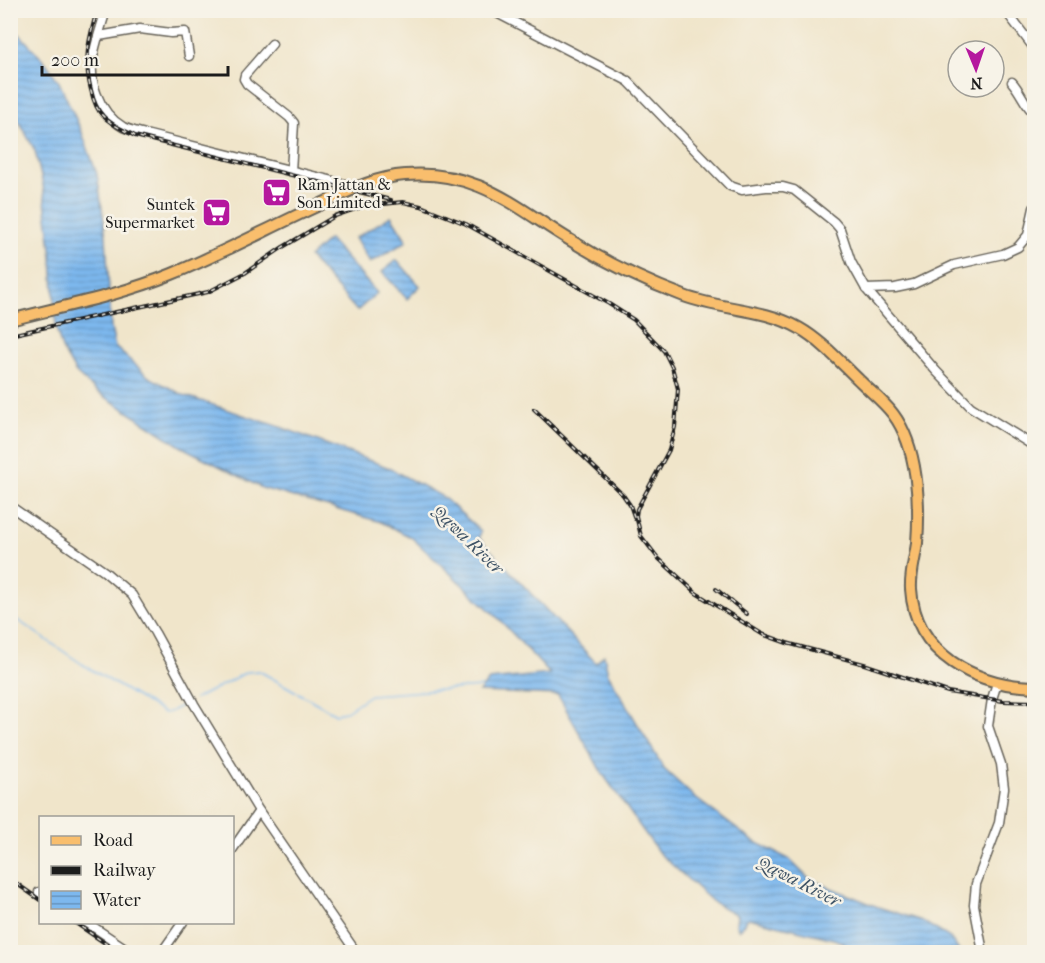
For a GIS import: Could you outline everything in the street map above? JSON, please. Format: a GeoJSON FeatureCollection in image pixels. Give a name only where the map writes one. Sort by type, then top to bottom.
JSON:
{"type":"FeatureCollection","features":[{"type":"Feature","properties":{"kind":"main road"},"geometry":{"type":"LineString","coordinates":[[10,320],[116,292],[174,273],[358,187],[390,177],[406,175],[452,178],[478,185],[512,201],[574,243],[645,280],[705,303],[769,315],[804,331],[820,344],[892,412],[906,434],[914,459],[917,488],[917,542],[911,586],[913,609],[927,636],[944,658],[972,674],[997,683],[1035,687]]}},
{"type":"Feature","properties":{"kind":"street"},"geometry":{"type":"LineString","coordinates":[[106,10],[93,53],[93,80],[99,98],[116,122],[125,128],[145,134],[358,187]]}},
{"type":"Feature","properties":{"kind":"street"},"geometry":{"type":"LineString","coordinates":[[491,10],[505,15],[628,81],[730,186],[742,190],[783,187],[804,196],[840,229],[851,262],[866,289],[916,350],[971,407],[1035,446]]}},
{"type":"Feature","properties":{"kind":"street"},"geometry":{"type":"LineString","coordinates":[[1005,10],[1035,48]]}},
{"type":"Feature","properties":{"kind":"street"},"geometry":{"type":"LineString","coordinates":[[99,36],[140,29],[171,33],[185,32],[189,56]]}},
{"type":"Feature","properties":{"kind":"street"},"geometry":{"type":"LineString","coordinates":[[272,44],[244,79],[294,123],[291,171]]}},
{"type":"Feature","properties":{"kind":"street"},"geometry":{"type":"LineString","coordinates":[[1012,82],[1019,90],[1026,105],[1035,112]]}},
{"type":"Feature","properties":{"kind":"street"},"geometry":{"type":"LineString","coordinates":[[866,289],[895,288],[914,284],[954,265],[1004,254],[1018,247],[1028,235],[1035,208]]}},
{"type":"Feature","properties":{"kind":"street"},"geometry":{"type":"LineString","coordinates":[[10,506],[105,572],[132,595],[259,811],[356,952]]}},
{"type":"Feature","properties":{"kind":"street"},"geometry":{"type":"LineString","coordinates":[[982,952],[974,905],[976,884],[999,823],[1004,788],[1001,764],[988,726],[997,683]]}},
{"type":"Feature","properties":{"kind":"street"},"geometry":{"type":"LineString","coordinates":[[234,846],[259,811]]}},
{"type":"Feature","properties":{"kind":"street"},"geometry":{"type":"LineString","coordinates":[[89,924],[131,952]]}},
{"type":"Feature","properties":{"kind":"street"},"geometry":{"type":"LineString","coordinates":[[162,952],[182,924]]}},
{"type":"Feature","properties":{"kind":"water","name":"Qawa River"},"geometry":{"type":"Polygon","coordinates":[[[10,24],[46,63],[59,82],[81,130],[97,174],[106,236],[111,328],[115,347],[149,377],[183,395],[283,428],[387,467],[443,497],[481,531],[479,538],[596,663],[604,655],[608,674],[664,769],[694,797],[753,841],[789,859],[809,879],[878,907],[922,921],[950,938],[960,952],[848,952],[844,943],[834,939],[748,918],[739,930],[736,924],[737,915],[713,902],[659,853],[602,773],[558,695],[479,692],[489,680],[550,674],[499,619],[411,537],[381,522],[262,488],[182,447],[96,391],[76,373],[62,349],[56,328],[52,257],[43,185],[35,151],[11,110],[10,24]]]}},
{"type":"Feature","properties":{"kind":"water"},"geometry":{"type":"Polygon","coordinates":[[[391,216],[407,241],[370,263],[355,238],[391,216]]]}},
{"type":"Feature","properties":{"kind":"water"},"geometry":{"type":"Polygon","coordinates":[[[329,239],[377,293],[357,311],[309,257],[329,239]]]}},
{"type":"Feature","properties":{"kind":"water"},"geometry":{"type":"Polygon","coordinates":[[[397,260],[420,286],[407,299],[382,272],[397,260]]]}},
{"type":"Feature","properties":{"kind":"waterway"},"geometry":{"type":"LineString","coordinates":[[10,615],[82,664],[164,713],[188,702]]}},
{"type":"Feature","properties":{"kind":"waterway"},"geometry":{"type":"LineString","coordinates":[[195,699],[247,672],[259,671],[336,714],[345,712],[370,695],[481,687]]}},
{"type":"Feature","properties":{"kind":"railway"},"geometry":{"type":"LineString","coordinates":[[97,10],[88,50],[87,69],[97,107],[103,116],[114,125],[135,136],[391,200]]}},
{"type":"Feature","properties":{"kind":"railway"},"geometry":{"type":"LineString","coordinates":[[10,335],[208,292],[245,273],[335,216],[364,206],[403,202],[421,206],[466,224],[609,304],[634,320],[664,351],[672,367],[678,389],[675,427],[669,450],[637,509],[636,516],[641,536],[658,558],[696,593],[762,634],[787,643],[864,664],[948,692],[1003,701],[1034,702]]}},
{"type":"Feature","properties":{"kind":"railway"},"geometry":{"type":"LineString","coordinates":[[534,409],[623,495],[635,519]]}},
{"type":"Feature","properties":{"kind":"railway"},"geometry":{"type":"LineString","coordinates":[[716,589],[747,614]]}},
{"type":"Feature","properties":{"kind":"railway"},"geometry":{"type":"LineString","coordinates":[[10,879],[39,899]]}},
{"type":"Feature","properties":{"kind":"railway"},"geometry":{"type":"LineString","coordinates":[[77,924],[118,952]]}},
{"type":"Feature","properties":{"kind":"place","name":"Ram Jattan & Son Limited"},"geometry":{"type":"Point","coordinates":[276,193]}},
{"type":"Feature","properties":{"kind":"place","name":"Suntek Supermarket"},"geometry":{"type":"Point","coordinates":[216,213]}}]}
